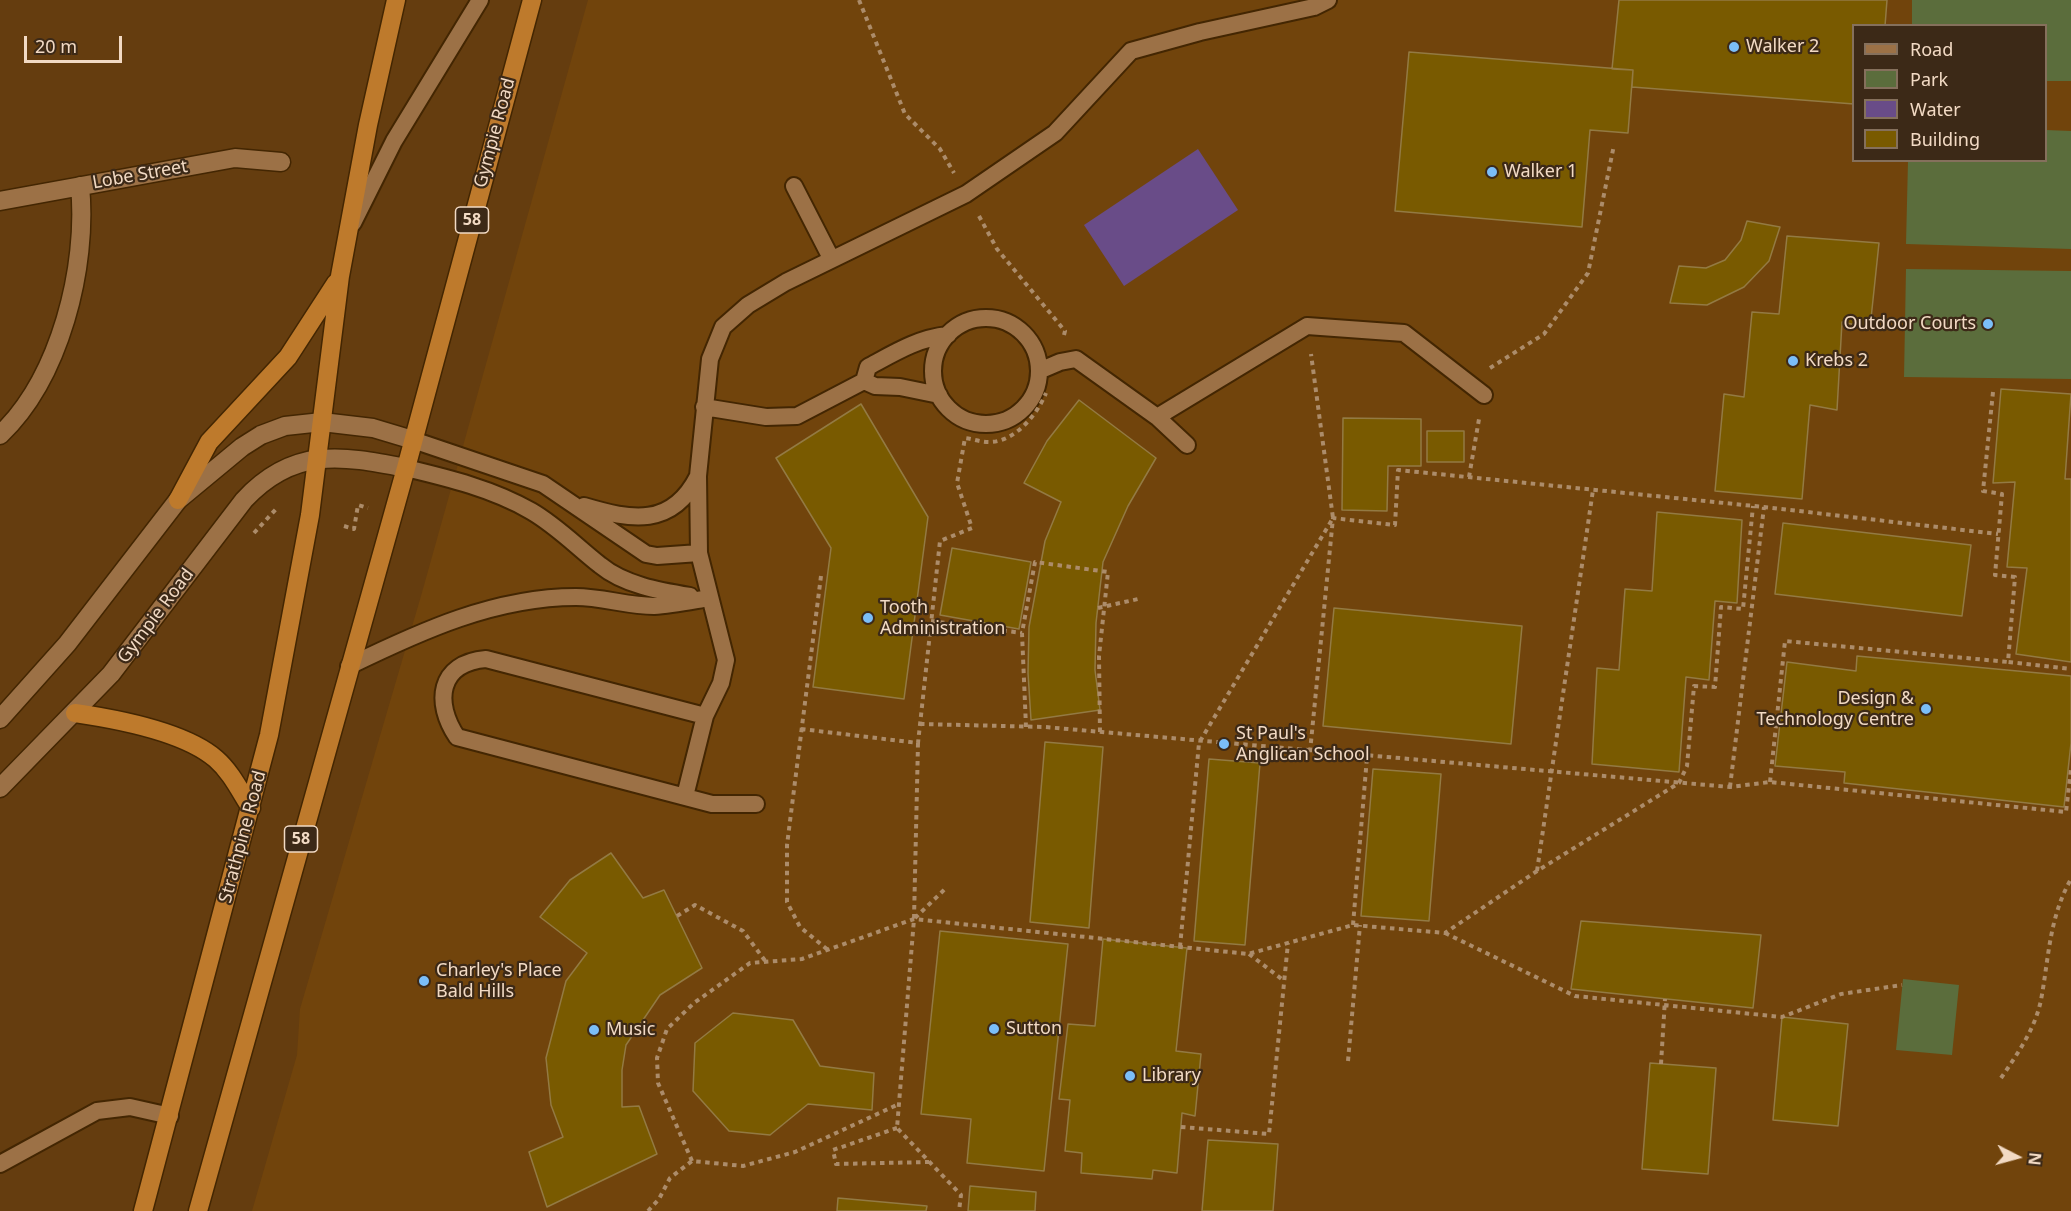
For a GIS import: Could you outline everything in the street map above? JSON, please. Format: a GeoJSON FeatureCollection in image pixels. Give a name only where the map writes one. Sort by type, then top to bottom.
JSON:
{"type":"FeatureCollection","features":[{"type":"Feature","properties":{"kind":"highway"},"geometry":{"type":"LineString","coordinates":[[318,458],[340,276],[368,125],[396,0]]}},
{"type":"Feature","properties":{"kind":"highway","name":"Gympie Road"},"geometry":{"type":"LineString","coordinates":[[406,468],[532,0]]}},
{"type":"Feature","properties":{"kind":"highway"},"geometry":{"type":"LineString","coordinates":[[178,500],[209,442],[288,357],[340,276]]}},
{"type":"Feature","properties":{"kind":"highway","name":"Strathpine Road"},"geometry":{"type":"LineString","coordinates":[[143,1211],[251,808],[284,660],[318,458]]}},
{"type":"Feature","properties":{"kind":"highway","name":"58"},"geometry":{"type":"LineString","coordinates":[[198,1211],[406,468]]}},
{"type":"Feature","properties":{"kind":"highway"},"geometry":{"type":"LineString","coordinates":[[75,713],[123,721],[195,745],[215,758],[227,770],[251,808]]}},
{"type":"Feature","properties":{"kind":"main road","name":"Lobe Street"},"geometry":{"type":"LineString","coordinates":[[0,201],[235,158],[281,162]]}},
{"type":"Feature","properties":{"kind":"main road"},"geometry":{"type":"LineString","coordinates":[[0,435],[28,403],[43,375],[62,327],[82,238],[80,186]]}},
{"type":"Feature","properties":{"kind":"main road"},"geometry":{"type":"LineString","coordinates":[[0,719],[67,644],[178,500],[261,435],[285,426],[322,422],[373,428],[413,441]]}},
{"type":"Feature","properties":{"kind":"main road","name":"Gympie Road"},"geometry":{"type":"LineString","coordinates":[[0,788],[75,713],[117,666],[255,488],[283,468],[318,458],[343,457],[406,468]]}},
{"type":"Feature","properties":{"kind":"lane"},"geometry":{"type":"LineString","coordinates":[[350,230],[394,141],[480,0]]}},
{"type":"Feature","properties":{"kind":"lane"},"geometry":{"type":"LineString","coordinates":[[685,796],[705,717],[721,682],[726,660],[699,553],[698,476],[710,359],[723,327],[748,304],[831,258],[966,194],[1055,133],[1131,51],[1200,32],[1314,7],[1328,0]]}},
{"type":"Feature","properties":{"kind":"lane"},"geometry":{"type":"LineString","coordinates":[[794,186],[831,258]]}},
{"type":"Feature","properties":{"kind":"lane"},"geometry":{"type":"LineString","coordinates":[[704,407],[766,417],[797,416],[864,381],[868,367],[929,337],[948,335],[973,320],[1002,320],[1015,327],[1030,342],[1039,371],[1033,394],[1024,408],[1011,418],[995,423],[978,423],[962,418],[949,409],[939,395],[934,378],[935,359],[948,335]]}},
{"type":"Feature","properties":{"kind":"lane"},"geometry":{"type":"LineString","coordinates":[[1157,417],[1307,326],[1404,333],[1484,395]]}},
{"type":"Feature","properties":{"kind":"lane"},"geometry":{"type":"LineString","coordinates":[[1039,371],[1060,362],[1076,359],[1157,417],[1187,445]]}},
{"type":"Feature","properties":{"kind":"lane"},"geometry":{"type":"LineString","coordinates":[[864,381],[875,386],[900,387],[939,395]]}},
{"type":"Feature","properties":{"kind":"lane"},"geometry":{"type":"LineString","coordinates":[[413,441],[543,484],[575,503],[622,539],[646,554],[657,556],[699,553]]}},
{"type":"Feature","properties":{"kind":"lane"},"geometry":{"type":"LineString","coordinates":[[406,468],[461,483],[531,511],[567,535],[601,567],[637,585],[709,598]]}},
{"type":"Feature","properties":{"kind":"lane"},"geometry":{"type":"LineString","coordinates":[[575,503],[610,514],[656,517],[672,508],[685,496],[698,476]]}},
{"type":"Feature","properties":{"kind":"lane"},"geometry":{"type":"LineString","coordinates":[[349,666],[443,623],[497,607],[540,599],[578,597],[654,606],[709,598]]}},
{"type":"Feature","properties":{"kind":"lane"},"geometry":{"type":"LineString","coordinates":[[705,717],[486,659],[470,660],[455,669],[447,679],[442,711],[457,737],[712,804],[756,804]]}},
{"type":"Feature","properties":{"kind":"lane"},"geometry":{"type":"LineString","coordinates":[[0,1164],[97,1111],[130,1107],[170,1116]]}},
{"type":"Feature","properties":{"kind":"path"},"geometry":{"type":"LineString","coordinates":[[1469,477],[1488,369],[1544,334],[1588,273],[1614,145]]}},
{"type":"Feature","properties":{"kind":"path"},"geometry":{"type":"LineString","coordinates":[[1307,326],[1333,518],[1310,752]]}},
{"type":"Feature","properties":{"kind":"path"},"geometry":{"type":"LineString","coordinates":[[1993,393],[1983,491],[2002,494],[1995,574],[2015,577],[2008,662]]}},
{"type":"Feature","properties":{"kind":"path"},"geometry":{"type":"LineString","coordinates":[[1333,518],[1395,525],[1398,470],[1764,507],[1998,534]]}},
{"type":"Feature","properties":{"kind":"path"},"geometry":{"type":"LineString","coordinates":[[1537,871],[1593,490]]}},
{"type":"Feature","properties":{"kind":"path"},"geometry":{"type":"LineString","coordinates":[[344,526],[354,529],[358,506],[369,508]]}},
{"type":"Feature","properties":{"kind":"path"},"geometry":{"type":"LineString","coordinates":[[1444,933],[1537,871],[1679,783],[1687,766],[1694,686],[1715,687],[1721,607],[1743,609],[1753,506]]}},
{"type":"Feature","properties":{"kind":"path"},"geometry":{"type":"LineString","coordinates":[[1730,787],[1764,507]]}},
{"type":"Feature","properties":{"kind":"path"},"geometry":{"type":"LineString","coordinates":[[1180,947],[1199,742],[1333,518]]}},
{"type":"Feature","properties":{"kind":"path"},"geometry":{"type":"LineString","coordinates":[[1026,727],[1022,633],[1035,562],[1108,572],[1099,656],[1100,733]]}},
{"type":"Feature","properties":{"kind":"path"},"geometry":{"type":"LineString","coordinates":[[821,576],[786,846],[787,902],[800,927],[828,950]]}},
{"type":"Feature","properties":{"kind":"path"},"geometry":{"type":"LineString","coordinates":[[1098,608],[1138,599]]}},
{"type":"Feature","properties":{"kind":"path"},"geometry":{"type":"LineString","coordinates":[[931,621],[1022,633]]}},
{"type":"Feature","properties":{"kind":"path"},"geometry":{"type":"LineString","coordinates":[[1770,782],[1785,641],[2071,669]]}},
{"type":"Feature","properties":{"kind":"path"},"geometry":{"type":"LineString","coordinates":[[920,724],[1026,727],[1730,787],[1770,782],[2066,812],[2071,769]]}},
{"type":"Feature","properties":{"kind":"path"},"geometry":{"type":"LineString","coordinates":[[918,743],[914,919],[897,1128],[961,1195],[959,1211]]}},
{"type":"Feature","properties":{"kind":"path"},"geometry":{"type":"LineString","coordinates":[[1353,925],[1367,757]]}},
{"type":"Feature","properties":{"kind":"path"},"geometry":{"type":"LineString","coordinates":[[2001,1078],[2027,1040],[2041,1001],[2048,942],[2059,900],[2071,879]]}},
{"type":"Feature","properties":{"kind":"path"},"geometry":{"type":"LineString","coordinates":[[692,1161],[658,1083],[657,1058],[667,1029],[694,1003],[750,963],[802,959],[914,919],[947,887]]}},
{"type":"Feature","properties":{"kind":"path"},"geometry":{"type":"LineString","coordinates":[[677,916],[695,905],[743,931],[766,962]]}},
{"type":"Feature","properties":{"kind":"path"},"geometry":{"type":"LineString","coordinates":[[914,919],[1248,954],[1353,925],[1444,933],[1575,996],[1782,1017],[1841,994],[1902,985]]}},
{"type":"Feature","properties":{"kind":"path"},"geometry":{"type":"LineString","coordinates":[[1347,1061],[1360,925]]}},
{"type":"Feature","properties":{"kind":"path"},"geometry":{"type":"LineString","coordinates":[[1181,1127],[1269,1134],[1288,943]]}},
{"type":"Feature","properties":{"kind":"path"},"geometry":{"type":"LineString","coordinates":[[1248,954],[1283,980]]}},
{"type":"Feature","properties":{"kind":"path"},"geometry":{"type":"LineString","coordinates":[[1661,1064],[1665,999]]}},
{"type":"Feature","properties":{"kind":"path"},"geometry":{"type":"LineString","coordinates":[[648,1211],[659,1199],[670,1178],[692,1161],[743,1166],[795,1152],[899,1104]]}},
{"type":"Feature","properties":{"kind":"path"},"geometry":{"type":"LineString","coordinates":[[897,1128],[833,1150],[836,1164],[929,1162]]}},
{"type":"Feature","properties":{"kind":"shaded area","name":"St Paul's Anglican School"},"geometry":{"type":"Polygon","coordinates":[[[588,0],[2071,0],[2071,1211],[252,1211],[297,1055],[300,1009],[421,596],[588,0]]]}},
{"type":"Feature","properties":{"kind":"green space"},"geometry":{"type":"Polygon","coordinates":[[[1912,0],[2071,0],[2071,81],[2047,81],[2047,24],[1912,24],[1912,0]]]}},
{"type":"Feature","properties":{"kind":"green space"},"geometry":{"type":"Polygon","coordinates":[[[2047,130],[2071,131],[2071,249],[1906,244],[1908,162],[2047,162],[2047,130]]]}},
{"type":"Feature","properties":{"kind":"green space","name":"Outdoor Courts"},"geometry":{"type":"Polygon","coordinates":[[[1906,269],[2071,271],[2071,379],[1904,377],[1906,269]]]}},
{"type":"Feature","properties":{"kind":"green space"},"geometry":{"type":"Polygon","coordinates":[[[1903,979],[1959,985],[1952,1055],[1896,1050],[1903,979]]]}},
{"type":"Feature","properties":{"kind":"water"},"geometry":{"type":"Polygon","coordinates":[[[1198,149],[1238,210],[1124,286],[1084,225],[1198,149]]]}},
{"type":"Feature","properties":{"kind":"building","name":"Walker 2"},"geometry":{"type":"Polygon","coordinates":[[[1619,0],[1887,0],[1885,24],[1852,24],[1852,104],[1632,87],[1633,70],[1612,69],[1619,0]]]}},
{"type":"Feature","properties":{"kind":"building","name":"Walker 1"},"geometry":{"type":"Polygon","coordinates":[[[1409,52],[1633,70],[1628,133],[1590,130],[1582,227],[1395,211],[1409,52]]]}},
{"type":"Feature","properties":{"kind":"building"},"geometry":{"type":"Polygon","coordinates":[[[1747,221],[1780,227],[1769,261],[1744,287],[1707,305],[1670,303],[1679,266],[1706,268],[1725,260],[1741,240],[1747,221]]]}},
{"type":"Feature","properties":{"kind":"building","name":"Krebs 2"},"geometry":{"type":"Polygon","coordinates":[[[1787,236],[1879,243],[1870,328],[1842,322],[1837,410],[1810,405],[1802,499],[1715,491],[1724,394],[1744,397],[1752,312],[1779,314],[1787,236]]]}},
{"type":"Feature","properties":{"kind":"building"},"geometry":{"type":"Polygon","coordinates":[[[2001,389],[2071,394],[2065,479],[2071,479],[2071,662],[2016,654],[2027,568],[2007,567],[2015,482],[1993,483],[2001,389]]]}},
{"type":"Feature","properties":{"kind":"building"},"geometry":{"type":"Polygon","coordinates":[[[1079,400],[1156,458],[1128,506],[1103,562],[1096,623],[1095,670],[1100,710],[1031,720],[1028,673],[1029,627],[1045,541],[1061,502],[1024,483],[1047,441],[1079,400]]]}},
{"type":"Feature","properties":{"kind":"building","name":"Tooth Administration"},"geometry":{"type":"Polygon","coordinates":[[[861,404],[928,517],[904,699],[813,687],[831,548],[776,458],[861,404]]]}},
{"type":"Feature","properties":{"kind":"building"},"geometry":{"type":"Polygon","coordinates":[[[1343,418],[1421,419],[1421,466],[1388,466],[1387,511],[1342,510],[1343,418]]]}},
{"type":"Feature","properties":{"kind":"building"},"geometry":{"type":"Polygon","coordinates":[[[1427,431],[1464,431],[1464,462],[1427,462],[1427,431]]]}},
{"type":"Feature","properties":{"kind":"building"},"geometry":{"type":"Polygon","coordinates":[[[1657,512],[1742,520],[1737,603],[1715,601],[1709,680],[1686,677],[1679,772],[1592,764],[1597,668],[1619,670],[1625,589],[1652,591],[1657,512]]]}},
{"type":"Feature","properties":{"kind":"building"},"geometry":{"type":"Polygon","coordinates":[[[1783,523],[1971,545],[1962,616],[1775,594],[1783,523]]]}},
{"type":"Feature","properties":{"kind":"building"},"geometry":{"type":"Polygon","coordinates":[[[952,548],[1031,562],[1019,629],[940,615],[952,548]]]}},
{"type":"Feature","properties":{"kind":"building"},"geometry":{"type":"Polygon","coordinates":[[[1334,608],[1522,626],[1511,744],[1323,726],[1334,608]]]}},
{"type":"Feature","properties":{"kind":"building","name":"Design & Technology Centre"},"geometry":{"type":"Polygon","coordinates":[[[1857,656],[2071,676],[2071,743],[2064,807],[1844,783],[1845,772],[1775,766],[1787,662],[1856,671],[1857,656]]]}},
{"type":"Feature","properties":{"kind":"building"},"geometry":{"type":"Polygon","coordinates":[[[1045,742],[1103,747],[1089,928],[1030,922],[1045,742]]]}},
{"type":"Feature","properties":{"kind":"building"},"geometry":{"type":"Polygon","coordinates":[[[1209,759],[1260,763],[1245,945],[1194,941],[1209,759]]]}},
{"type":"Feature","properties":{"kind":"building"},"geometry":{"type":"Polygon","coordinates":[[[1373,769],[1441,774],[1429,921],[1361,916],[1373,769]]]}},
{"type":"Feature","properties":{"kind":"building","name":"Music"},"geometry":{"type":"Polygon","coordinates":[[[611,853],[643,898],[664,890],[702,968],[660,995],[626,1045],[622,1070],[622,1107],[639,1106],[657,1154],[547,1207],[529,1152],[563,1137],[551,1105],[546,1058],[566,981],[587,953],[540,917],[570,880],[611,853]]]}},
{"type":"Feature","properties":{"kind":"building"},"geometry":{"type":"Polygon","coordinates":[[[1581,921],[1761,935],[1753,1008],[1571,989],[1581,921]]]}},
{"type":"Feature","properties":{"kind":"building","name":"Sutton"},"geometry":{"type":"Polygon","coordinates":[[[940,931],[1068,944],[1044,1171],[967,1163],[971,1119],[921,1114],[940,931]]]}},
{"type":"Feature","properties":{"kind":"building","name":"Library"},"geometry":{"type":"Polygon","coordinates":[[[1103,939],[1187,948],[1176,1051],[1201,1054],[1195,1116],[1182,1113],[1177,1173],[1153,1170],[1152,1179],[1081,1173],[1082,1153],[1065,1151],[1070,1100],[1059,1099],[1068,1024],[1095,1026],[1103,939]]]}},
{"type":"Feature","properties":{"kind":"building"},"geometry":{"type":"Polygon","coordinates":[[[733,1013],[793,1020],[820,1066],[874,1073],[872,1110],[808,1104],[770,1135],[729,1131],[693,1091],[695,1043],[733,1013]]]}},
{"type":"Feature","properties":{"kind":"building"},"geometry":{"type":"Polygon","coordinates":[[[1782,1017],[1848,1024],[1838,1126],[1773,1120],[1782,1017]]]}},
{"type":"Feature","properties":{"kind":"building"},"geometry":{"type":"Polygon","coordinates":[[[1650,1063],[1716,1068],[1708,1174],[1642,1169],[1650,1063]]]}},
{"type":"Feature","properties":{"kind":"building"},"geometry":{"type":"Polygon","coordinates":[[[1208,1140],[1278,1144],[1273,1211],[1202,1211],[1208,1140]]]}},
{"type":"Feature","properties":{"kind":"building"},"geometry":{"type":"Polygon","coordinates":[[[970,1186],[1036,1192],[1035,1211],[968,1211],[970,1186]]]}},
{"type":"Feature","properties":{"kind":"building"},"geometry":{"type":"Polygon","coordinates":[[[838,1198],[927,1206],[926,1211],[837,1211],[838,1198]]]}},
{"type":"Feature","properties":{"kind":"place","name":"Walker 2"},"geometry":{"type":"Point","coordinates":[1734,47]}},
{"type":"Feature","properties":{"kind":"place","name":"Walker 1"},"geometry":{"type":"Point","coordinates":[1492,172]}},
{"type":"Feature","properties":{"kind":"place","name":"Outdoor Courts"},"geometry":{"type":"Point","coordinates":[1988,324]}},
{"type":"Feature","properties":{"kind":"place","name":"Krebs 2"},"geometry":{"type":"Point","coordinates":[1793,361]}},
{"type":"Feature","properties":{"kind":"place","name":"Tooth Administration"},"geometry":{"type":"Point","coordinates":[868,618]}},
{"type":"Feature","properties":{"kind":"place","name":"Design & Technology Centre"},"geometry":{"type":"Point","coordinates":[1926,709]}},
{"type":"Feature","properties":{"kind":"place","name":"St Paul's Anglican School"},"geometry":{"type":"Point","coordinates":[1224,744]}},
{"type":"Feature","properties":{"kind":"place","name":"Charley's Place Bald Hills"},"geometry":{"type":"Point","coordinates":[424,981]}},
{"type":"Feature","properties":{"kind":"place","name":"Sutton"},"geometry":{"type":"Point","coordinates":[994,1029]}},
{"type":"Feature","properties":{"kind":"place","name":"Music"},"geometry":{"type":"Point","coordinates":[594,1030]}},
{"type":"Feature","properties":{"kind":"place","name":"Library"},"geometry":{"type":"Point","coordinates":[1130,1076]}}]}
